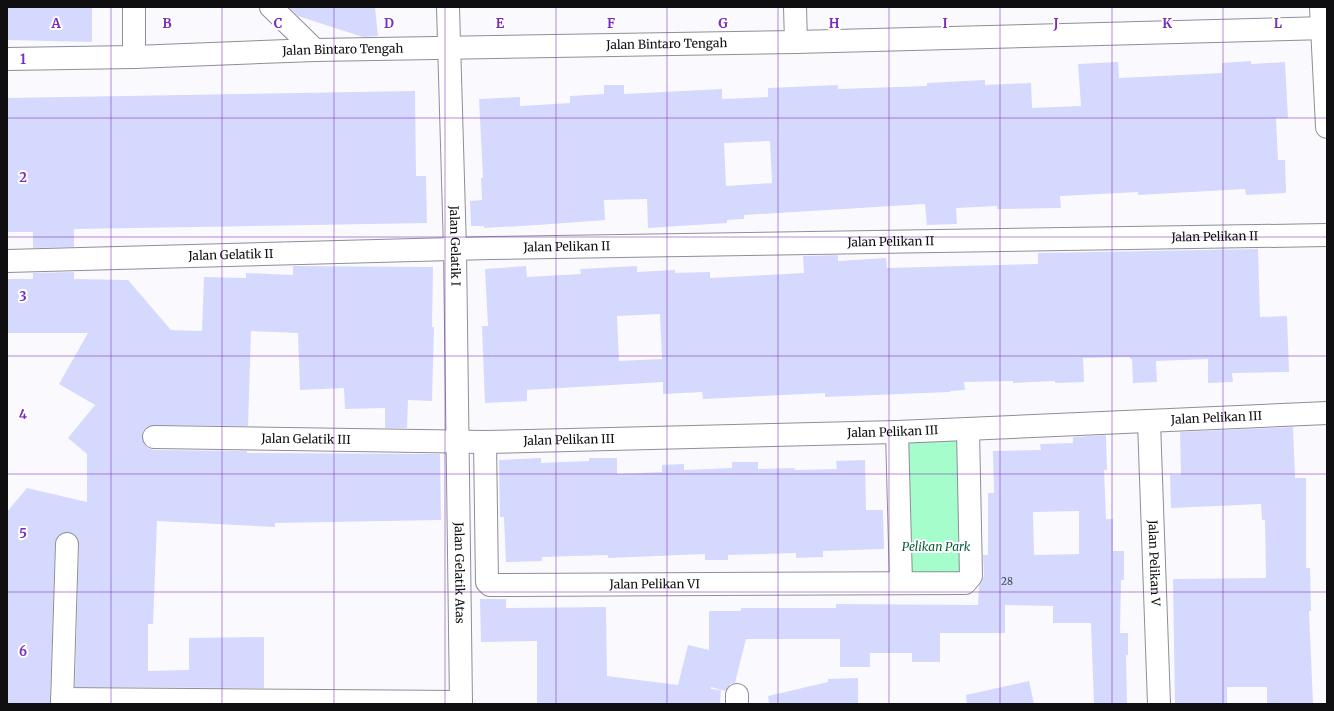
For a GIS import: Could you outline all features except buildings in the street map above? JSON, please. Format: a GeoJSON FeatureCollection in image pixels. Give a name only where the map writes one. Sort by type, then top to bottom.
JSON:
{"type":"FeatureCollection","features":[{"type":"Feature","properties":{"kind":"street"},"geometry":{"type":"LineString","coordinates":[[134,7],[134,58]]}},
{"type":"Feature","properties":{"kind":"street"},"geometry":{"type":"LineString","coordinates":[[271,7],[315,50]]}},
{"type":"Feature","properties":{"kind":"street","name":"Jalan Gelatik I"},"geometry":{"type":"LineString","coordinates":[[448,7],[455,249],[458,442]]}},
{"type":"Feature","properties":{"kind":"street"},"geometry":{"type":"LineString","coordinates":[[795,7],[796,42]]}},
{"type":"Feature","properties":{"kind":"street"},"geometry":{"type":"LineString","coordinates":[[1324,21],[1327,127]]}},
{"type":"Feature","properties":{"kind":"street","name":"Jalan Bintaro Tengah"},"geometry":{"type":"LineString","coordinates":[[7,59],[134,58],[315,50],[449,49],[796,42],[1324,21]]}},
{"type":"Feature","properties":{"kind":"street","name":"Jalan Pelikan II"},"geometry":{"type":"LineString","coordinates":[[455,249],[1327,235]]}},
{"type":"Feature","properties":{"kind":"street","name":"Jalan Gelatik II"},"geometry":{"type":"LineString","coordinates":[[7,261],[455,249]]}},
{"type":"Feature","properties":{"kind":"street","name":"Jalan Pelikan III"},"geometry":{"type":"LineString","coordinates":[[458,442],[968,430],[1327,413]]}},
{"type":"Feature","properties":{"kind":"street","name":"Jalan Pelikan V"},"geometry":{"type":"LineString","coordinates":[[1149,422],[1159,704]]}},
{"type":"Feature","properties":{"kind":"street","name":"Jalan Pelikan VI"},"geometry":{"type":"LineString","coordinates":[[485,442],[487,582],[490,586],[964,583],[971,576],[968,430]]}},
{"type":"Feature","properties":{"kind":"street"},"geometry":{"type":"LineString","coordinates":[[897,432],[901,583]]}},
{"type":"Feature","properties":{"kind":"street","name":"Jalan Gelatik III"},"geometry":{"type":"LineString","coordinates":[[154,437],[458,442]]}},
{"type":"Feature","properties":{"kind":"street","name":"Jalan Gelatik Atas"},"geometry":{"type":"LineString","coordinates":[[458,442],[461,703]]}},
{"type":"Feature","properties":{"kind":"street"},"geometry":{"type":"LineString","coordinates":[[67,544],[62,701],[461,703]]}},
{"type":"Feature","properties":{"kind":"green space","name":"Pelikan Park"},"geometry":{"type":"Polygon","coordinates":[[[959,435],[964,575],[910,577],[906,437],[959,435]]]}}]}
